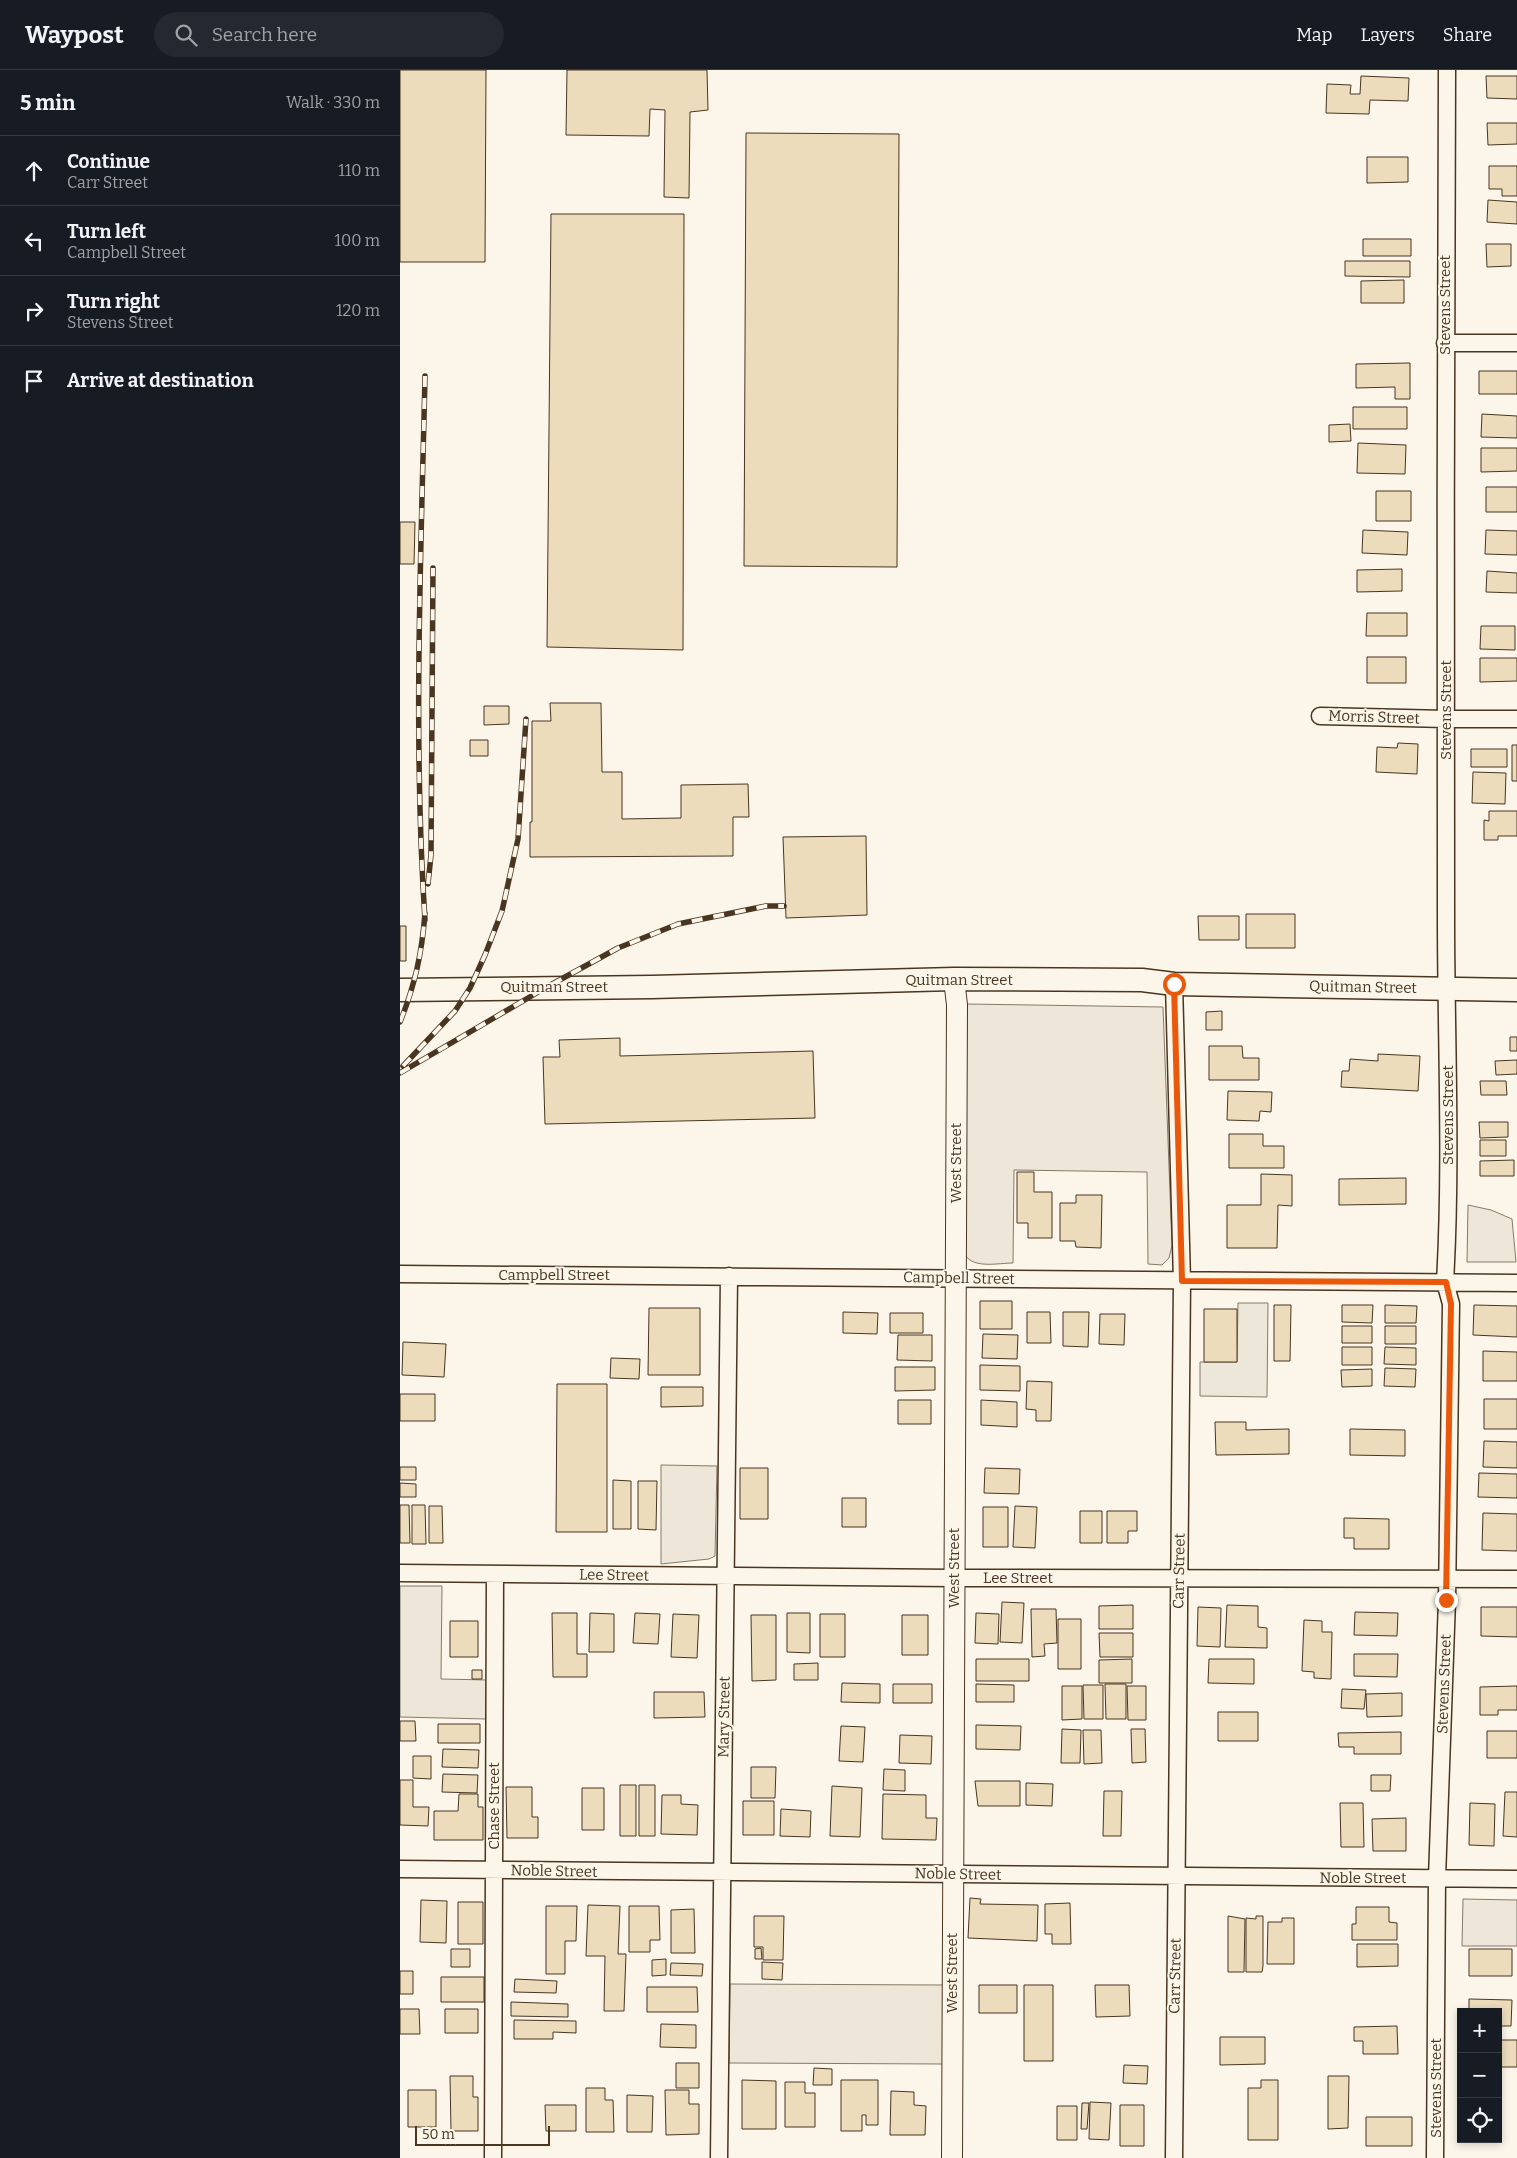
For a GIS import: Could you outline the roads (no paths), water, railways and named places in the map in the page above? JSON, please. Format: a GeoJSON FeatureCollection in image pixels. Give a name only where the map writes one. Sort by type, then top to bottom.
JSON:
{"type":"FeatureCollection","features":[{"type":"Feature","properties":{"kind":"main road","name":"Quitman Street"},"geometry":{"type":"LineString","coordinates":[[400,990],[652,987],[954,978],[1142,980],[1174,984],[1517,990]]}},
{"type":"Feature","properties":{"kind":"street","name":"Stevens Street"},"geometry":{"type":"LineString","coordinates":[[1436,2158],[1437,1878],[1447,1579],[1451,1304],[1446,1282],[1449,1114],[1446,989],[1445,343],[1447,70]]}},
{"type":"Feature","properties":{"kind":"street"},"geometry":{"type":"LineString","coordinates":[[1445,343],[1517,344]]}},
{"type":"Feature","properties":{"kind":"street","name":"Morris Street"},"geometry":{"type":"LineString","coordinates":[[1320,716],[1446,719],[1517,718]]}},
{"type":"Feature","properties":{"kind":"street","name":"West Street"},"geometry":{"type":"LineString","coordinates":[[952,2158],[953,1578],[957,1005],[954,978]]}},
{"type":"Feature","properties":{"kind":"street","name":"Carr Street"},"geometry":{"type":"LineString","coordinates":[[1174,984],[1182,1281],[1174,2158]]}},
{"type":"Feature","properties":{"kind":"street","name":"Campbell Street"},"geometry":{"type":"LineString","coordinates":[[400,1274],[1517,1283]]}},
{"type":"Feature","properties":{"kind":"street","name":"Mary Street"},"geometry":{"type":"LineString","coordinates":[[718,2158],[728,1276]]}},
{"type":"Feature","properties":{"kind":"street","name":"Lee Street"},"geometry":{"type":"LineString","coordinates":[[400,1573],[953,1578],[1517,1579]]}},
{"type":"Feature","properties":{"kind":"street","name":"Chase Street"},"geometry":{"type":"LineString","coordinates":[[493,2158],[495,1574]]}},
{"type":"Feature","properties":{"kind":"street","name":"Noble Street"},"geometry":{"type":"LineString","coordinates":[[400,1869],[1517,1879]]}},
{"type":"Feature","properties":{"kind":"railway"},"geometry":{"type":"LineString","coordinates":[[425,376],[419,716],[419,784],[425,920]]}},
{"type":"Feature","properties":{"kind":"railway"},"geometry":{"type":"LineString","coordinates":[[428,884],[431,855],[433,568]]}},
{"type":"Feature","properties":{"kind":"railway"},"geometry":{"type":"LineString","coordinates":[[403,1066],[455,1011],[470,988],[502,911],[518,839],[526,719]]}},
{"type":"Feature","properties":{"kind":"railway"},"geometry":{"type":"LineString","coordinates":[[400,1073],[545,988],[618,948],[678,924],[766,906],[784,906]]}},
{"type":"Feature","properties":{"kind":"railway"},"geometry":{"type":"LineString","coordinates":[[400,1022],[417,969],[425,913]]}}]}
